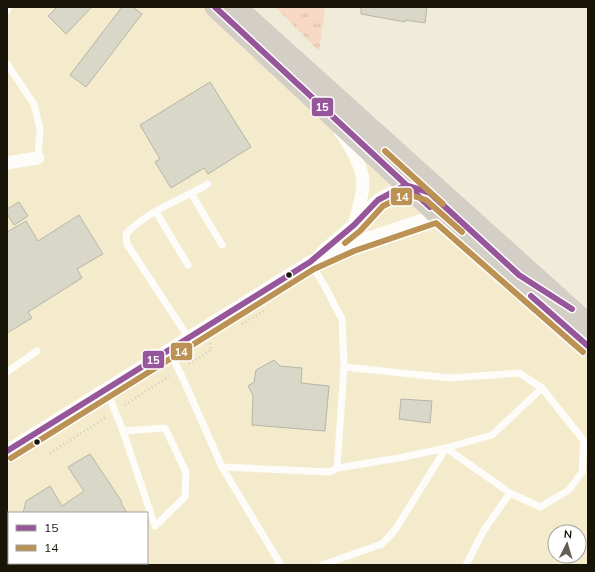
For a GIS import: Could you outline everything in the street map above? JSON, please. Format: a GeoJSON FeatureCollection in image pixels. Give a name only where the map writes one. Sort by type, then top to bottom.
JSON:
{"type":"FeatureCollection","features":[{"type":"Feature","properties":{"kind":"main road"},"geometry":{"type":"LineString","coordinates":[[215,7],[437,214],[588,346]]}},
{"type":"Feature","properties":{"kind":"main road"},"geometry":{"type":"LineString","coordinates":[[236,7],[588,324]]}},
{"type":"Feature","properties":{"kind":"street"},"geometry":{"type":"LineString","coordinates":[[211,7],[294,92],[343,135],[358,162],[363,181],[360,205],[354,225]]}},
{"type":"Feature","properties":{"kind":"street"},"geometry":{"type":"LineString","coordinates":[[390,146],[409,175],[519,275],[572,309]]}},
{"type":"Feature","properties":{"kind":"street"},"geometry":{"type":"LineString","coordinates":[[7,163],[38,158]]}},
{"type":"Feature","properties":{"kind":"street"},"geometry":{"type":"LineString","coordinates":[[310,262],[354,225],[378,200],[406,185],[430,193]]}},
{"type":"Feature","properties":{"kind":"street"},"geometry":{"type":"LineString","coordinates":[[7,451],[310,262],[351,244],[437,214],[430,193]]}},
{"type":"Feature","properties":{"kind":"lane"},"geometry":{"type":"LineString","coordinates":[[7,11],[8,7]]}},
{"type":"Feature","properties":{"kind":"lane"},"geometry":{"type":"LineString","coordinates":[[7,64],[34,104],[40,129],[38,158]]}},
{"type":"Feature","properties":{"kind":"lane"},"geometry":{"type":"LineString","coordinates":[[188,337],[127,244],[126,234],[133,227],[156,212],[208,184]]}},
{"type":"Feature","properties":{"kind":"lane"},"geometry":{"type":"LineString","coordinates":[[191,193],[222,245]]}},
{"type":"Feature","properties":{"kind":"lane"},"geometry":{"type":"LineString","coordinates":[[156,212],[188,265]]}},
{"type":"Feature","properties":{"kind":"lane"},"geometry":{"type":"LineString","coordinates":[[310,262],[342,319],[344,367],[337,468]]}},
{"type":"Feature","properties":{"kind":"lane"},"geometry":{"type":"LineString","coordinates":[[169,350],[222,467],[281,565]]}},
{"type":"Feature","properties":{"kind":"lane"},"geometry":{"type":"LineString","coordinates":[[7,372],[37,351]]}},
{"type":"Feature","properties":{"kind":"lane"},"geometry":{"type":"LineString","coordinates":[[344,367],[450,378],[518,373],[542,388],[584,441],[582,472],[569,490],[540,507],[510,493],[446,448]]}},
{"type":"Feature","properties":{"kind":"lane"},"geometry":{"type":"LineString","coordinates":[[222,467],[330,472],[337,468],[399,458],[446,448],[492,435],[542,388]]}},
{"type":"Feature","properties":{"kind":"lane"},"geometry":{"type":"LineString","coordinates":[[106,389],[123,431],[155,526],[185,497],[186,472],[166,428],[123,431]]}},
{"type":"Feature","properties":{"kind":"lane"},"geometry":{"type":"LineString","coordinates":[[322,565],[382,544],[395,530],[446,448]]}},
{"type":"Feature","properties":{"kind":"lane"},"geometry":{"type":"LineString","coordinates":[[466,565],[484,530],[510,493]]}},
{"type":"Feature","properties":{"kind":"path"},"geometry":{"type":"LineString","coordinates":[[237,327],[264,311]]}},
{"type":"Feature","properties":{"kind":"path"},"geometry":{"type":"LineString","coordinates":[[50,453],[211,350],[210,342],[216,339]]}},
{"type":"Feature","properties":{"kind":"shaded area"},"geometry":{"type":"Polygon","coordinates":[[[7,7],[225,7],[588,348],[588,565],[7,565],[7,7]]]}},
{"type":"Feature","properties":{"kind":"green space"},"geometry":{"type":"Polygon","coordinates":[[[275,7],[325,7],[319,51],[275,7]]]}},
{"type":"Feature","properties":{"kind":"building"},"geometry":{"type":"Polygon","coordinates":[[[57,7],[92,7],[66,34],[48,16],[57,7]]]}},
{"type":"Feature","properties":{"kind":"building"},"geometry":{"type":"Polygon","coordinates":[[[122,7],[133,7],[142,14],[86,87],[70,75],[122,7]]]}},
{"type":"Feature","properties":{"kind":"building"},"geometry":{"type":"Polygon","coordinates":[[[361,7],[427,7],[425,23],[405,20],[405,22],[361,14],[361,7]]]}},
{"type":"Feature","properties":{"kind":"building"},"geometry":{"type":"Polygon","coordinates":[[[210,82],[251,147],[208,174],[204,168],[171,188],[155,162],[160,159],[140,125],[210,82]]]}},
{"type":"Feature","properties":{"kind":"building"},"geometry":{"type":"Polygon","coordinates":[[[19,202],[28,216],[14,225],[7,214],[7,209],[19,202]]]}},
{"type":"Feature","properties":{"kind":"building"},"geometry":{"type":"Polygon","coordinates":[[[79,215],[103,254],[77,269],[82,278],[28,312],[32,318],[7,333],[7,232],[26,221],[38,241],[79,215]]]}},
{"type":"Feature","properties":{"kind":"building"},"geometry":{"type":"Polygon","coordinates":[[[274,360],[280,366],[302,368],[301,383],[329,386],[325,431],[252,425],[253,395],[248,386],[254,382],[256,370],[274,360]]]}},
{"type":"Feature","properties":{"kind":"building"},"geometry":{"type":"Polygon","coordinates":[[[401,399],[432,401],[430,423],[399,419],[401,399]]]}},
{"type":"Feature","properties":{"kind":"building"},"geometry":{"type":"Polygon","coordinates":[[[90,454],[122,502],[121,503],[126,512],[23,512],[26,501],[50,486],[62,506],[84,491],[68,467],[90,454]]]}},
{"type":"Feature","properties":{"kind":"transit line","name":"15"},"geometry":{"type":"LineString","coordinates":[[215,7],[430,207]]}},
{"type":"Feature","properties":{"kind":"transit line","name":"14"},"geometry":{"type":"LineString","coordinates":[[385,151],[443,204]]}},
{"type":"Feature","properties":{"kind":"transit line","name":"15"},"geometry":{"type":"LineString","coordinates":[[7,451],[310,262],[354,225],[378,200],[406,185],[430,193],[519,275],[572,309]]}},
{"type":"Feature","properties":{"kind":"transit line","name":"14"},"geometry":{"type":"LineString","coordinates":[[345,243],[360,231],[383,206],[407,194],[426,200],[462,232]]}},
{"type":"Feature","properties":{"kind":"transit line","name":"14"},"geometry":{"type":"LineString","coordinates":[[11,458],[314,269],[354,251],[436,223],[583,352]]}},
{"type":"Feature","properties":{"kind":"transit line","name":"15"},"geometry":{"type":"LineString","coordinates":[[531,296],[588,346]]}}]}
